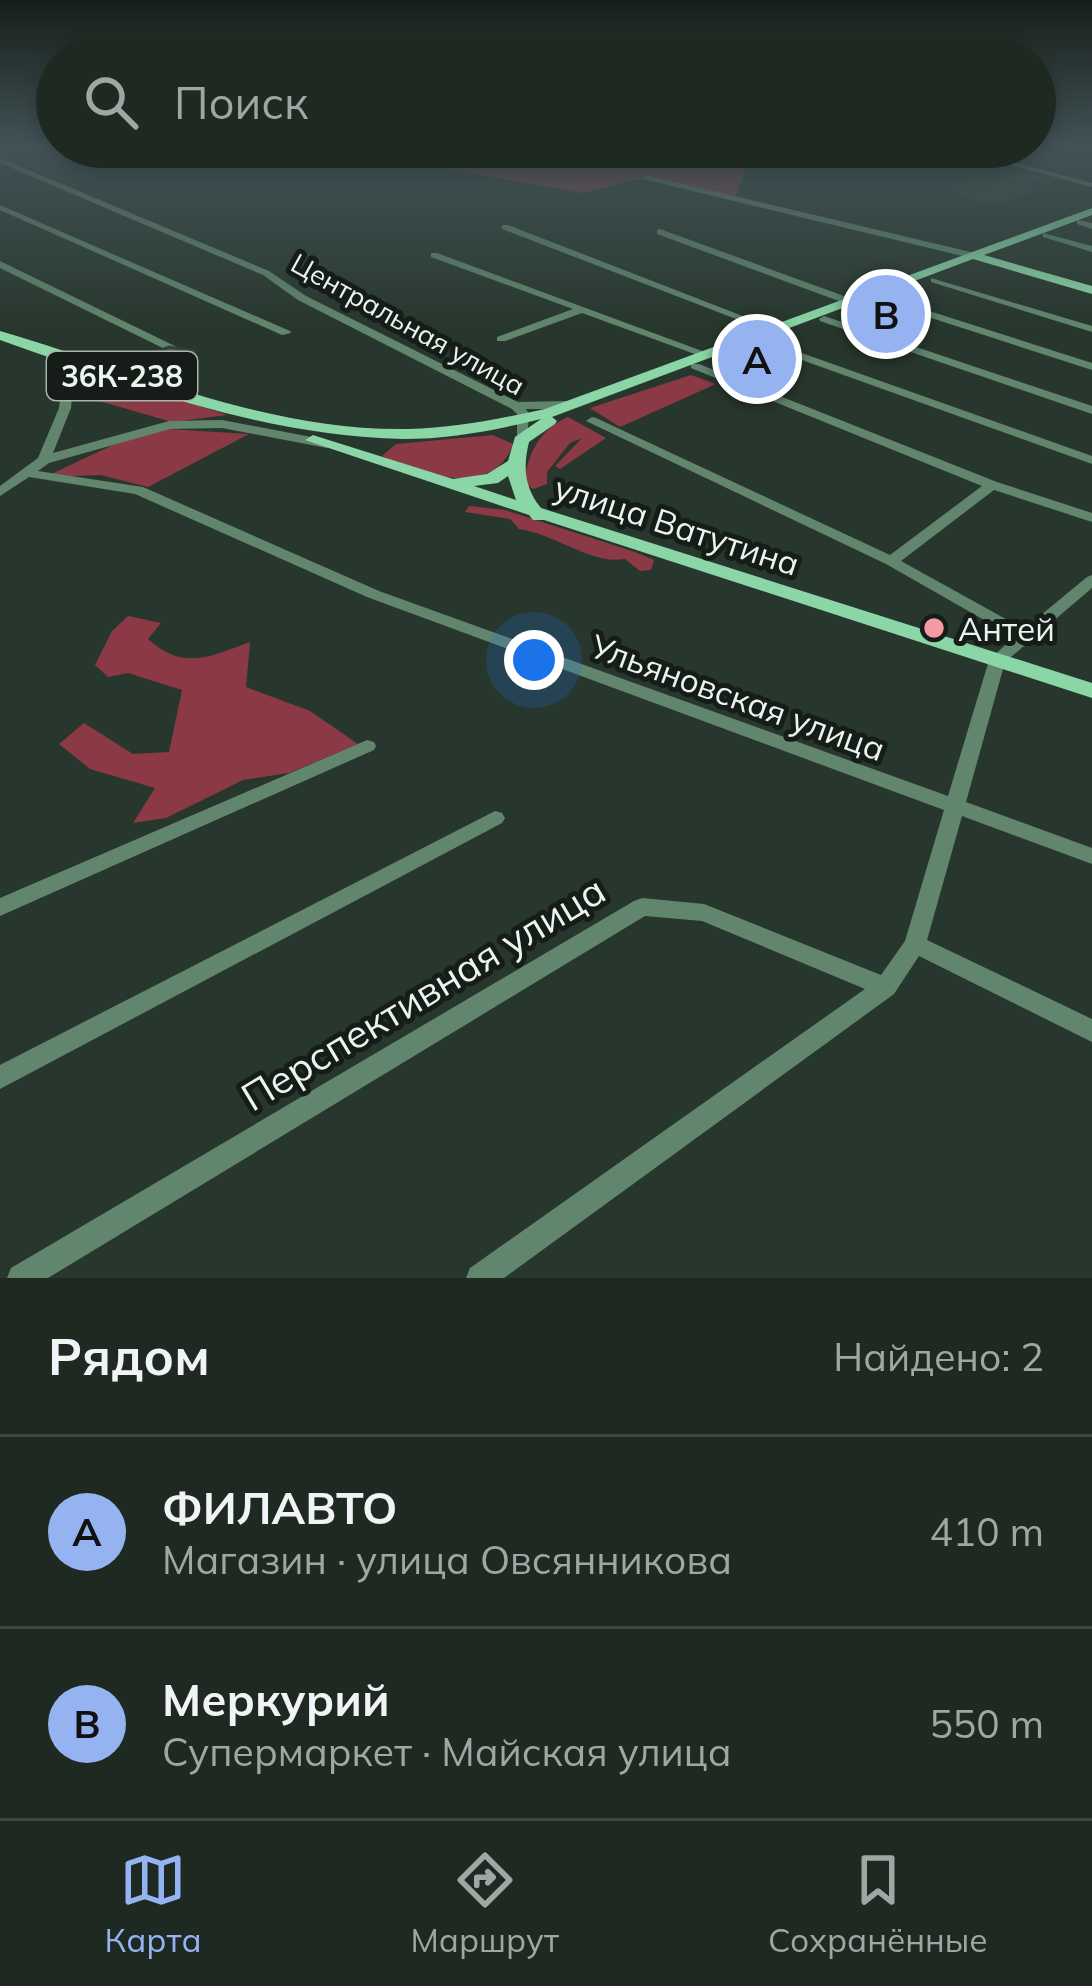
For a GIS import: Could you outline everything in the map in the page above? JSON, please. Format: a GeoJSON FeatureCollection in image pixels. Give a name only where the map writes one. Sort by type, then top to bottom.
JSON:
{"type":"FeatureCollection","features":[{"type":"Feature","properties":{"kind":"main road","name":"36К-238"},"geometry":{"type":"LineString","coordinates":[[0,335],[244,417],[340,434],[468,431],[500,425],[516,409],[569,405],[701,360],[1089,219]]}},
{"type":"Feature","properties":{"kind":"main road"},"geometry":{"type":"LineString","coordinates":[[539,516],[518,491],[514,465],[521,440],[554,418],[1089,219]]}},
{"type":"Feature","properties":{"kind":"main road"},"geometry":{"type":"LineString","coordinates":[[980,257],[1092,290]]}},
{"type":"Feature","properties":{"kind":"main road","name":"улица Ватутина"},"geometry":{"type":"LineString","coordinates":[[244,417],[1092,691]]}},
{"type":"Feature","properties":{"kind":"main road"},"geometry":{"type":"LineString","coordinates":[[468,431],[507,433],[521,440]]}},
{"type":"Feature","properties":{"kind":"main road"},"geometry":{"type":"LineString","coordinates":[[386,464],[376,457],[375,447],[401,436]]}},
{"type":"Feature","properties":{"kind":"main road"},"geometry":{"type":"LineString","coordinates":[[433,480],[483,482],[514,465]]}},
{"type":"Feature","properties":{"kind":"street"},"geometry":{"type":"LineString","coordinates":[[0,207],[286,333]]}},
{"type":"Feature","properties":{"kind":"street","name":"Центральная улица"},"geometry":{"type":"LineString","coordinates":[[110,207],[266,273],[302,298],[516,409]]}},
{"type":"Feature","properties":{"kind":"street"},"geometry":{"type":"LineString","coordinates":[[770,207],[980,257]]}},
{"type":"Feature","properties":{"kind":"street"},"geometry":{"type":"LineString","coordinates":[[505,226],[774,330]]}},
{"type":"Feature","properties":{"kind":"street"},"geometry":{"type":"LineString","coordinates":[[659,232],[851,302]]}},
{"type":"Feature","properties":{"kind":"street"},"geometry":{"type":"LineString","coordinates":[[1046,235],[1092,249]]}},
{"type":"Feature","properties":{"kind":"street"},"geometry":{"type":"LineString","coordinates":[[434,255],[701,360],[992,485],[1092,518]]}},
{"type":"Feature","properties":{"kind":"street"},"geometry":{"type":"LineString","coordinates":[[0,264],[179,352]]}},
{"type":"Feature","properties":{"kind":"street"},"geometry":{"type":"LineString","coordinates":[[934,280],[1092,329]]}},
{"type":"Feature","properties":{"kind":"street"},"geometry":{"type":"LineString","coordinates":[[501,339],[578,311]]}},
{"type":"Feature","properties":{"kind":"street"},"geometry":{"type":"LineString","coordinates":[[923,312],[1092,367]]}},
{"type":"Feature","properties":{"kind":"street"},"geometry":{"type":"LineString","coordinates":[[824,319],[1092,410]]}},
{"type":"Feature","properties":{"kind":"street"},"geometry":{"type":"LineString","coordinates":[[760,342],[1092,460]]}},
{"type":"Feature","properties":{"kind":"street"},"geometry":{"type":"LineString","coordinates":[[44,460],[65,408],[69,359]]}},
{"type":"Feature","properties":{"kind":"street"},"geometry":{"type":"LineString","coordinates":[[516,409],[521,440]]}},
{"type":"Feature","properties":{"kind":"street"},"geometry":{"type":"LineString","coordinates":[[592,421],[891,561],[1024,636]]}},
{"type":"Feature","properties":{"kind":"street"},"geometry":{"type":"LineString","coordinates":[[0,492],[44,460],[169,425],[222,424],[326,444]]}},
{"type":"Feature","properties":{"kind":"street","name":"Ульяновская улица"},"geometry":{"type":"LineString","coordinates":[[28,473],[138,490],[374,594],[1092,856]]}},
{"type":"Feature","properties":{"kind":"street"},"geometry":{"type":"LineString","coordinates":[[891,561],[992,485]]}},
{"type":"Feature","properties":{"kind":"street"},"geometry":{"type":"LineString","coordinates":[[480,1278],[886,987],[915,944],[997,660],[1092,580]]}},
{"type":"Feature","properties":{"kind":"street"},"geometry":{"type":"LineString","coordinates":[[0,907],[367,746]]}},
{"type":"Feature","properties":{"kind":"street"},"geometry":{"type":"LineString","coordinates":[[0,1078],[495,818]]}},
{"type":"Feature","properties":{"kind":"street","name":"Перспективная улица"},"geometry":{"type":"LineString","coordinates":[[21,1278],[642,907],[704,913],[886,987]]}},
{"type":"Feature","properties":{"kind":"street"},"geometry":{"type":"LineString","coordinates":[[915,944],[1092,1031]]}},
{"type":"Feature","properties":{"kind":"shaded area"},"geometry":{"type":"Polygon","coordinates":[[[77,366],[227,415],[172,422],[89,398],[77,366]]]}},
{"type":"Feature","properties":{"kind":"shaded area"},"geometry":{"type":"Polygon","coordinates":[[[691,375],[716,384],[620,427],[590,408],[691,375]]]}},
{"type":"Feature","properties":{"kind":"shaded area"},"geometry":{"type":"Polygon","coordinates":[[[568,417],[606,438],[560,469],[555,466],[582,438],[570,443],[547,472],[547,484],[533,489],[524,483],[532,452],[549,429],[568,417]]]}},
{"type":"Feature","properties":{"kind":"shaded area"},"geometry":{"type":"Polygon","coordinates":[[[168,429],[249,434],[148,487],[101,475],[45,477],[136,434],[168,429]]]}},
{"type":"Feature","properties":{"kind":"shaded area"},"geometry":{"type":"Polygon","coordinates":[[[493,435],[513,444],[504,461],[474,477],[436,476],[382,456],[396,444],[493,435]]]}},
{"type":"Feature","properties":{"kind":"shaded area"},"geometry":{"type":"Polygon","coordinates":[[[469,506],[505,510],[635,552],[654,560],[651,570],[640,571],[625,559],[599,558],[519,529],[510,519],[465,512],[469,506]]]}},
{"type":"Feature","properties":{"kind":"shaded area"},"geometry":{"type":"Polygon","coordinates":[[[128,616],[161,623],[148,639],[185,658],[209,656],[250,642],[246,687],[310,711],[358,744],[289,773],[243,780],[166,818],[133,823],[155,788],[90,769],[59,744],[84,723],[133,754],[169,752],[182,690],[128,673],[108,677],[95,665],[112,631],[128,616]]]}},
{"type":"Feature","properties":{"kind":"building"},"geometry":{"type":"Polygon","coordinates":[[[169,347],[193,351],[171,359],[154,353],[169,347]]]}},
{"type":"Feature","properties":{"kind":"place","name":"Меркурий"},"geometry":{"type":"Point","coordinates":[886,314]}},
{"type":"Feature","properties":{"kind":"place","name":"ФИЛАВТО"},"geometry":{"type":"Point","coordinates":[757,359]}},
{"type":"Feature","properties":{"kind":"place","name":"Антей"},"geometry":{"type":"Point","coordinates":[934,628]}}]}
